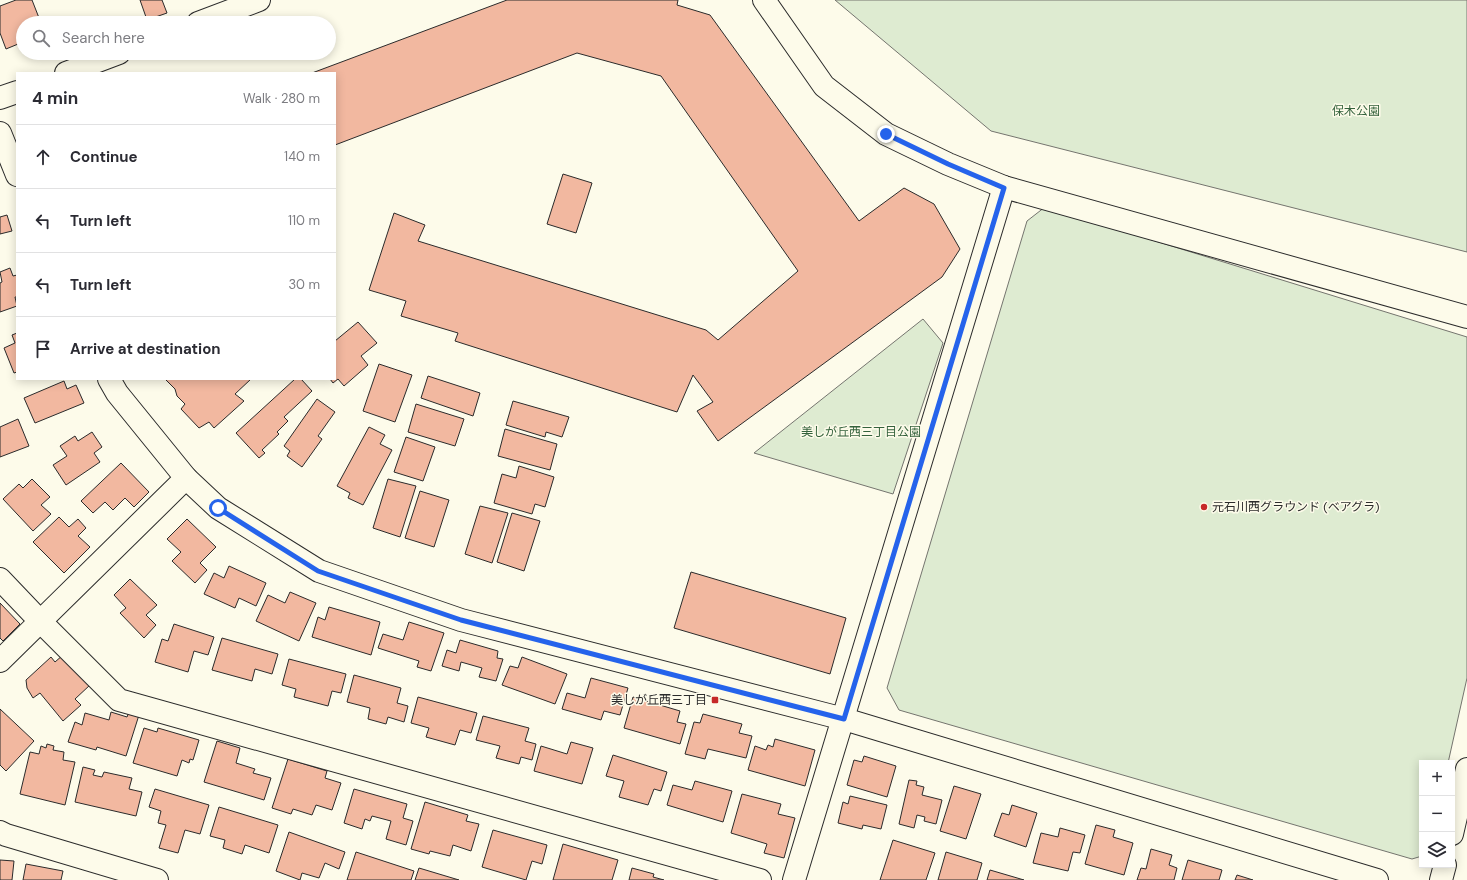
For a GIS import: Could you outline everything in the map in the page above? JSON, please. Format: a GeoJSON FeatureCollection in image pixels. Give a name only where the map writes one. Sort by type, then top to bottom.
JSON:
{"type":"FeatureCollection","features":[{"type":"Feature","properties":{"kind":"street"},"geometry":{"type":"LineString","coordinates":[[217,16],[259,0]]}},
{"type":"Feature","properties":{"kind":"street"},"geometry":{"type":"LineString","coordinates":[[764,0],[824,86],[886,134],[948,164],[1004,188],[1467,317]]}},
{"type":"Feature","properties":{"kind":"street"},"geometry":{"type":"LineString","coordinates":[[69,72],[100,60]]}},
{"type":"Feature","properties":{"kind":"street"},"geometry":{"type":"LineString","coordinates":[[0,98],[16,92]]}},
{"type":"Feature","properties":{"kind":"street"},"geometry":{"type":"LineString","coordinates":[[0,133],[16,173]]}},
{"type":"Feature","properties":{"kind":"street"},"geometry":{"type":"LineString","coordinates":[[794,880],[1004,188]]}},
{"type":"Feature","properties":{"kind":"street"},"geometry":{"type":"LineString","coordinates":[[110,380],[117,393],[186,478],[218,508],[318,571],[461,620],[844,719],[1377,880]]}},
{"type":"Feature","properties":{"kind":"street"},"geometry":{"type":"LineString","coordinates":[[0,662],[186,478]]}},
{"type":"Feature","properties":{"kind":"street"},"geometry":{"type":"LineString","coordinates":[[0,579],[40,622],[119,700],[760,880]]}},
{"type":"Feature","properties":{"kind":"street"},"geometry":{"type":"LineString","coordinates":[[1452,832],[1467,769]]}},
{"type":"Feature","properties":{"kind":"street"},"geometry":{"type":"LineString","coordinates":[[0,832],[157,880]]}},
{"type":"Feature","properties":{"kind":"street"},"geometry":{"type":"LineString","coordinates":[[1441,880],[1444,868]]}},
{"type":"Feature","properties":{"kind":"green space","name":"保木公園"},"geometry":{"type":"Polygon","coordinates":[[[835,0],[1467,0],[1467,252],[991,131],[835,0]]]}},
{"type":"Feature","properties":{"kind":"green space","name":"元石川西グラウンド (ベアグラ)"},"geometry":{"type":"Polygon","coordinates":[[[1045,207],[1467,337],[1467,678],[1449,760],[1419,760],[1419,857],[1412,859],[899,710],[887,688],[1027,221],[1045,207]]]}},
{"type":"Feature","properties":{"kind":"green space","name":"美しが丘西三丁目公園"},"geometry":{"type":"Polygon","coordinates":[[[923,319],[943,343],[893,494],[754,453],[923,319]]]}},
{"type":"Feature","properties":{"kind":"building"},"geometry":{"type":"Polygon","coordinates":[[[16,0],[32,0],[38,16],[16,16],[16,45],[6,49],[0,33],[0,6],[16,0]]]}},
{"type":"Feature","properties":{"kind":"building"},"geometry":{"type":"Polygon","coordinates":[[[140,0],[162,0],[167,13],[158,16],[146,16],[140,0]]]}},
{"type":"Feature","properties":{"kind":"building"},"geometry":{"type":"Polygon","coordinates":[[[507,0],[678,0],[677,5],[710,15],[859,221],[904,188],[934,204],[960,249],[942,277],[718,441],[697,411],[713,402],[693,375],[677,412],[455,341],[458,333],[401,316],[406,301],[369,290],[394,213],[425,225],[418,241],[706,330],[718,340],[798,271],[661,76],[577,53],[336,145],[336,72],[315,72],[507,0]]]}},
{"type":"Feature","properties":{"kind":"building"},"geometry":{"type":"Polygon","coordinates":[[[563,174],[592,183],[576,233],[547,224],[563,174]]]}},
{"type":"Feature","properties":{"kind":"building"},"geometry":{"type":"Polygon","coordinates":[[[7,215],[12,231],[0,234],[0,217],[7,215]]]}},
{"type":"Feature","properties":{"kind":"building"},"geometry":{"type":"Polygon","coordinates":[[[10,268],[13,276],[16,275],[16,306],[0,312],[0,283],[2,282],[0,272],[10,268]]]}},
{"type":"Feature","properties":{"kind":"building"},"geometry":{"type":"Polygon","coordinates":[[[358,322],[377,343],[361,356],[368,365],[344,386],[338,379],[333,383],[331,380],[336,380],[336,340],[358,322]]]}},
{"type":"Feature","properties":{"kind":"building"},"geometry":{"type":"Polygon","coordinates":[[[16,333],[16,372],[14,373],[4,348],[15,343],[12,335],[16,333]]]}},
{"type":"Feature","properties":{"kind":"building"},"geometry":{"type":"Polygon","coordinates":[[[379,364],[412,375],[395,422],[363,411],[379,364]]]}},
{"type":"Feature","properties":{"kind":"building"},"geometry":{"type":"Polygon","coordinates":[[[428,376],[480,393],[473,416],[421,398],[428,376]]]}},
{"type":"Feature","properties":{"kind":"building"},"geometry":{"type":"Polygon","coordinates":[[[166,380],[250,380],[235,394],[244,401],[214,428],[209,422],[199,428],[181,409],[185,404],[177,396],[175,389],[166,380]]]}},
{"type":"Feature","properties":{"kind":"building"},"geometry":{"type":"Polygon","coordinates":[[[294,380],[302,380],[312,391],[284,417],[288,421],[277,432],[279,434],[262,450],[265,453],[259,458],[236,433],[294,380]]]}},
{"type":"Feature","properties":{"kind":"building"},"geometry":{"type":"Polygon","coordinates":[[[64,381],[67,389],[76,385],[84,403],[35,423],[24,398],[64,381]]]}},
{"type":"Feature","properties":{"kind":"building"},"geometry":{"type":"Polygon","coordinates":[[[317,399],[335,412],[318,436],[322,439],[302,467],[287,456],[290,451],[284,446],[317,399]]]}},
{"type":"Feature","properties":{"kind":"building"},"geometry":{"type":"Polygon","coordinates":[[[513,401],[569,417],[562,437],[546,432],[545,437],[506,425],[513,401]]]}},
{"type":"Feature","properties":{"kind":"building"},"geometry":{"type":"Polygon","coordinates":[[[416,404],[464,419],[455,446],[408,432],[416,404]]]}},
{"type":"Feature","properties":{"kind":"building"},"geometry":{"type":"Polygon","coordinates":[[[18,419],[29,446],[0,457],[0,427],[18,419]]]}},
{"type":"Feature","properties":{"kind":"building"},"geometry":{"type":"Polygon","coordinates":[[[369,427],[385,435],[380,444],[392,450],[363,505],[348,498],[350,493],[337,486],[369,427]]]}},
{"type":"Feature","properties":{"kind":"building"},"geometry":{"type":"Polygon","coordinates":[[[505,429],[557,444],[550,470],[498,456],[505,429]]]}},
{"type":"Feature","properties":{"kind":"building"},"geometry":{"type":"Polygon","coordinates":[[[92,432],[102,447],[94,453],[100,462],[66,485],[53,465],[67,456],[60,446],[75,436],[78,441],[92,432]]]}},
{"type":"Feature","properties":{"kind":"building"},"geometry":{"type":"Polygon","coordinates":[[[406,437],[435,447],[423,481],[394,472],[406,437]]]}},
{"type":"Feature","properties":{"kind":"building"},"geometry":{"type":"Polygon","coordinates":[[[121,463],[149,492],[134,507],[125,498],[113,510],[105,502],[93,513],[81,501],[121,463]]]}},
{"type":"Feature","properties":{"kind":"building"},"geometry":{"type":"Polygon","coordinates":[[[519,466],[554,477],[545,507],[535,504],[532,514],[494,503],[502,474],[516,478],[519,466]]]}},
{"type":"Feature","properties":{"kind":"building"},"geometry":{"type":"Polygon","coordinates":[[[32,479],[50,497],[41,505],[51,514],[33,531],[3,499],[19,484],[23,488],[32,479]]]}},
{"type":"Feature","properties":{"kind":"building"},"geometry":{"type":"Polygon","coordinates":[[[388,479],[416,486],[400,537],[373,528],[388,479]]]}},
{"type":"Feature","properties":{"kind":"building"},"geometry":{"type":"Polygon","coordinates":[[[420,491],[449,500],[434,547],[405,538],[420,491]]]}},
{"type":"Feature","properties":{"kind":"building"},"geometry":{"type":"Polygon","coordinates":[[[480,506],[508,513],[492,563],[465,554],[480,506]]]}},
{"type":"Feature","properties":{"kind":"building"},"geometry":{"type":"Polygon","coordinates":[[[512,513],[540,521],[524,571],[497,562],[512,513]]]}},
{"type":"Feature","properties":{"kind":"building"},"geometry":{"type":"Polygon","coordinates":[[[59,517],[69,527],[78,519],[86,528],[78,536],[90,547],[64,573],[33,542],[59,517]]]}},
{"type":"Feature","properties":{"kind":"building"},"geometry":{"type":"Polygon","coordinates":[[[187,519],[216,547],[200,563],[207,570],[195,583],[172,561],[181,552],[167,539],[187,519]]]}},
{"type":"Feature","properties":{"kind":"building"},"geometry":{"type":"Polygon","coordinates":[[[229,566],[266,583],[256,606],[239,598],[235,608],[204,594],[214,573],[224,578],[229,566]]]}},
{"type":"Feature","properties":{"kind":"building"},"geometry":{"type":"Polygon","coordinates":[[[691,572],[846,618],[830,674],[674,628],[691,572]]]}},
{"type":"Feature","properties":{"kind":"building"},"geometry":{"type":"Polygon","coordinates":[[[130,579],[157,605],[146,615],[156,625],[144,638],[120,613],[126,608],[114,595],[130,579]]]}},
{"type":"Feature","properties":{"kind":"building"},"geometry":{"type":"Polygon","coordinates":[[[290,592],[316,603],[299,641],[256,621],[268,595],[285,603],[290,592]]]}},
{"type":"Feature","properties":{"kind":"building"},"geometry":{"type":"Polygon","coordinates":[[[0,603],[20,624],[3,641],[0,638],[0,603]]]}},
{"type":"Feature","properties":{"kind":"building"},"geometry":{"type":"Polygon","coordinates":[[[329,607],[380,622],[371,655],[312,637],[318,617],[325,620],[329,607]]]}},
{"type":"Feature","properties":{"kind":"building"},"geometry":{"type":"Polygon","coordinates":[[[409,622],[444,633],[431,671],[417,667],[419,661],[378,648],[383,634],[403,640],[409,622]]]}},
{"type":"Feature","properties":{"kind":"building"},"geometry":{"type":"Polygon","coordinates":[[[174,624],[214,637],[208,655],[194,651],[188,672],[155,662],[162,639],[168,641],[174,624]]]}},
{"type":"Feature","properties":{"kind":"building"},"geometry":{"type":"Polygon","coordinates":[[[222,638],[278,654],[272,674],[255,669],[252,681],[212,670],[222,638]]]}},
{"type":"Feature","properties":{"kind":"building"},"geometry":{"type":"Polygon","coordinates":[[[460,640],[498,651],[497,658],[503,659],[496,681],[479,677],[482,668],[461,662],[459,671],[442,666],[447,650],[456,653],[460,640]]]}},
{"type":"Feature","properties":{"kind":"building"},"geometry":{"type":"Polygon","coordinates":[[[63,655],[90,685],[75,699],[81,705],[63,721],[40,693],[33,698],[27,688],[26,680],[51,657],[55,662],[63,655]]]}},
{"type":"Feature","properties":{"kind":"building"},"geometry":{"type":"Polygon","coordinates":[[[522,657],[567,674],[555,704],[502,685],[510,666],[518,668],[522,657]]]}},
{"type":"Feature","properties":{"kind":"building"},"geometry":{"type":"Polygon","coordinates":[[[289,659],[346,674],[341,693],[332,691],[328,706],[294,697],[296,689],[282,685],[289,659]]]}},
{"type":"Feature","properties":{"kind":"building"},"geometry":{"type":"Polygon","coordinates":[[[354,675],[401,688],[397,703],[408,706],[404,722],[388,717],[386,724],[368,719],[370,708],[347,702],[354,675]]]}},
{"type":"Feature","properties":{"kind":"building"},"geometry":{"type":"Polygon","coordinates":[[[591,678],[628,688],[620,715],[604,711],[601,720],[562,709],[567,693],[585,698],[591,678]]]}},
{"type":"Feature","properties":{"kind":"building"},"geometry":{"type":"Polygon","coordinates":[[[418,697],[477,713],[471,733],[460,730],[455,745],[426,737],[429,728],[411,723],[418,697]]]}},
{"type":"Feature","properties":{"kind":"building"},"geometry":{"type":"Polygon","coordinates":[[[633,697],[680,711],[677,722],[686,724],[680,744],[624,728],[633,697]]]}},
{"type":"Feature","properties":{"kind":"building"},"geometry":{"type":"Polygon","coordinates":[[[0,709],[34,741],[6,771],[0,765],[0,709]]]}},
{"type":"Feature","properties":{"kind":"building"},"geometry":{"type":"Polygon","coordinates":[[[111,712],[127,717],[129,712],[139,715],[126,756],[97,747],[96,750],[68,742],[75,722],[82,725],[85,713],[109,720],[111,712]]]}},
{"type":"Feature","properties":{"kind":"building"},"geometry":{"type":"Polygon","coordinates":[[[703,714],[742,724],[739,733],[752,736],[746,758],[708,749],[705,759],[685,754],[694,722],[700,723],[703,714]]]}},
{"type":"Feature","properties":{"kind":"building"},"geometry":{"type":"Polygon","coordinates":[[[483,716],[529,728],[525,741],[536,744],[532,760],[521,757],[519,764],[496,758],[500,746],[476,740],[483,716]]]}},
{"type":"Feature","properties":{"kind":"building"},"geometry":{"type":"Polygon","coordinates":[[[144,728],[157,732],[158,728],[199,740],[193,760],[190,759],[189,763],[182,760],[177,776],[133,763],[144,728]]]}},
{"type":"Feature","properties":{"kind":"building"},"geometry":{"type":"Polygon","coordinates":[[[775,739],[815,750],[805,786],[748,770],[755,746],[766,750],[768,745],[773,747],[775,739]]]}},
{"type":"Feature","properties":{"kind":"building"},"geometry":{"type":"Polygon","coordinates":[[[217,741],[240,748],[236,763],[255,769],[253,773],[271,778],[264,800],[204,782],[217,741]]]}},
{"type":"Feature","properties":{"kind":"building"},"geometry":{"type":"Polygon","coordinates":[[[571,742],[593,748],[582,784],[534,771],[541,746],[567,754],[571,742]]]}},
{"type":"Feature","properties":{"kind":"building"},"geometry":{"type":"Polygon","coordinates":[[[47,744],[54,746],[53,750],[64,752],[63,760],[75,762],[65,805],[20,794],[30,752],[39,754],[41,746],[46,748],[47,744]]]}},
{"type":"Feature","properties":{"kind":"building"},"geometry":{"type":"Polygon","coordinates":[[[613,755],[667,772],[661,791],[654,789],[648,805],[619,797],[624,781],[606,776],[613,755]]]}},
{"type":"Feature","properties":{"kind":"building"},"geometry":{"type":"Polygon","coordinates":[[[864,756],[896,766],[887,797],[847,785],[854,760],[862,762],[864,756]]]}},
{"type":"Feature","properties":{"kind":"building"},"geometry":{"type":"Polygon","coordinates":[[[288,759],[327,771],[325,778],[341,783],[332,810],[316,805],[312,815],[293,809],[291,814],[272,808],[288,759]]]}},
{"type":"Feature","properties":{"kind":"building"},"geometry":{"type":"Polygon","coordinates":[[[83,767],[95,770],[93,775],[102,777],[104,772],[132,778],[129,789],[142,792],[136,816],[75,802],[83,767]]]}},
{"type":"Feature","properties":{"kind":"building"},"geometry":{"type":"Polygon","coordinates":[[[909,780],[917,781],[916,785],[924,787],[922,795],[942,800],[936,824],[924,821],[925,817],[917,815],[914,828],[899,824],[909,780]]]}},
{"type":"Feature","properties":{"kind":"building"},"geometry":{"type":"Polygon","coordinates":[[[695,781],[732,791],[723,822],[667,805],[673,785],[692,790],[695,781]]]}},
{"type":"Feature","properties":{"kind":"building"},"geometry":{"type":"Polygon","coordinates":[[[954,786],[981,794],[966,839],[940,831],[954,786]]]}},
{"type":"Feature","properties":{"kind":"building"},"geometry":{"type":"Polygon","coordinates":[[[155,789],[209,805],[200,834],[185,830],[178,853],[159,848],[166,825],[158,823],[161,811],[149,807],[155,789]]]}},
{"type":"Feature","properties":{"kind":"building"},"geometry":{"type":"Polygon","coordinates":[[[354,789],[407,804],[403,818],[413,821],[406,845],[386,839],[391,821],[372,816],[370,821],[365,819],[362,829],[344,823],[354,789]]]}},
{"type":"Feature","properties":{"kind":"building"},"geometry":{"type":"Polygon","coordinates":[[[742,794],[781,804],[778,814],[795,818],[784,858],[764,853],[767,844],[731,833],[742,794]]]}},
{"type":"Feature","properties":{"kind":"building"},"geometry":{"type":"Polygon","coordinates":[[[850,796],[887,805],[881,829],[863,825],[862,829],[838,823],[843,802],[848,804],[850,796]]]}},
{"type":"Feature","properties":{"kind":"building"},"geometry":{"type":"Polygon","coordinates":[[[425,802],[468,815],[466,821],[479,824],[471,851],[453,845],[450,856],[430,851],[429,854],[411,849],[425,802]]]}},
{"type":"Feature","properties":{"kind":"building"},"geometry":{"type":"Polygon","coordinates":[[[1012,805],[1037,813],[1026,847],[994,836],[1002,813],[1009,815],[1012,805]]]}},
{"type":"Feature","properties":{"kind":"building"},"geometry":{"type":"Polygon","coordinates":[[[219,807],[278,825],[269,853],[245,845],[242,854],[223,848],[225,840],[210,836],[219,807]]]}},
{"type":"Feature","properties":{"kind":"building"},"geometry":{"type":"Polygon","coordinates":[[[1096,825],[1115,830],[1113,837],[1133,843],[1124,875],[1085,864],[1096,825]]]}},
{"type":"Feature","properties":{"kind":"building"},"geometry":{"type":"Polygon","coordinates":[[[1060,828],[1085,835],[1080,853],[1073,852],[1068,871],[1033,863],[1041,833],[1058,837],[1060,828]]]}},
{"type":"Feature","properties":{"kind":"building"},"geometry":{"type":"Polygon","coordinates":[[[493,830],[547,845],[542,864],[532,861],[526,880],[482,867],[493,830]]]}},
{"type":"Feature","properties":{"kind":"building"},"geometry":{"type":"Polygon","coordinates":[[[289,832],[345,852],[339,869],[325,863],[319,878],[302,873],[300,880],[276,871],[289,832]]]}},
{"type":"Feature","properties":{"kind":"building"},"geometry":{"type":"Polygon","coordinates":[[[893,840],[935,853],[926,880],[880,880],[893,840]]]}},
{"type":"Feature","properties":{"kind":"building"},"geometry":{"type":"Polygon","coordinates":[[[563,844],[618,860],[612,880],[553,880],[563,844]]]}},
{"type":"Feature","properties":{"kind":"building"},"geometry":{"type":"Polygon","coordinates":[[[1151,849],[1172,855],[1169,865],[1177,868],[1174,880],[1137,880],[1141,868],[1146,869],[1151,849]]]}},
{"type":"Feature","properties":{"kind":"building"},"geometry":{"type":"Polygon","coordinates":[[[356,852],[414,871],[411,880],[347,880],[356,852]]]}},
{"type":"Feature","properties":{"kind":"building"},"geometry":{"type":"Polygon","coordinates":[[[946,852],[982,863],[977,880],[938,880],[946,852]]]}},
{"type":"Feature","properties":{"kind":"building"},"geometry":{"type":"Polygon","coordinates":[[[0,860],[14,861],[12,880],[0,880],[0,860]]]}},
{"type":"Feature","properties":{"kind":"building"},"geometry":{"type":"Polygon","coordinates":[[[1188,860],[1222,870],[1219,880],[1182,880],[1188,860]]]}},
{"type":"Feature","properties":{"kind":"building"},"geometry":{"type":"Polygon","coordinates":[[[26,864],[63,871],[61,880],[23,880],[26,864]]]}},
{"type":"Feature","properties":{"kind":"building"},"geometry":{"type":"Polygon","coordinates":[[[419,868],[459,880],[415,880],[419,868]]]}},
{"type":"Feature","properties":{"kind":"building"},"geometry":{"type":"Polygon","coordinates":[[[632,868],[654,874],[653,877],[664,880],[629,880],[632,868]]]}},
{"type":"Feature","properties":{"kind":"building"},"geometry":{"type":"Polygon","coordinates":[[[990,870],[1024,880],[987,880],[990,870]]]}},
{"type":"Feature","properties":{"kind":"building"},"geometry":{"type":"Polygon","coordinates":[[[1237,875],[1253,880],[1235,880],[1237,875]]]}},
{"type":"Feature","properties":{"kind":"place","name":"元石川西グラウンド (ベアグラ)"},"geometry":{"type":"Point","coordinates":[1204,507]}},
{"type":"Feature","properties":{"kind":"place","name":"美しが丘西三丁目"},"geometry":{"type":"Point","coordinates":[715,700]}},
{"type":"Feature","properties":{"kind":"route"},"geometry":{"type":"LineString","coordinates":[[218,508],[318,571],[461,620],[844,719],[1004,188],[948,164],[886,134]]}}]}
